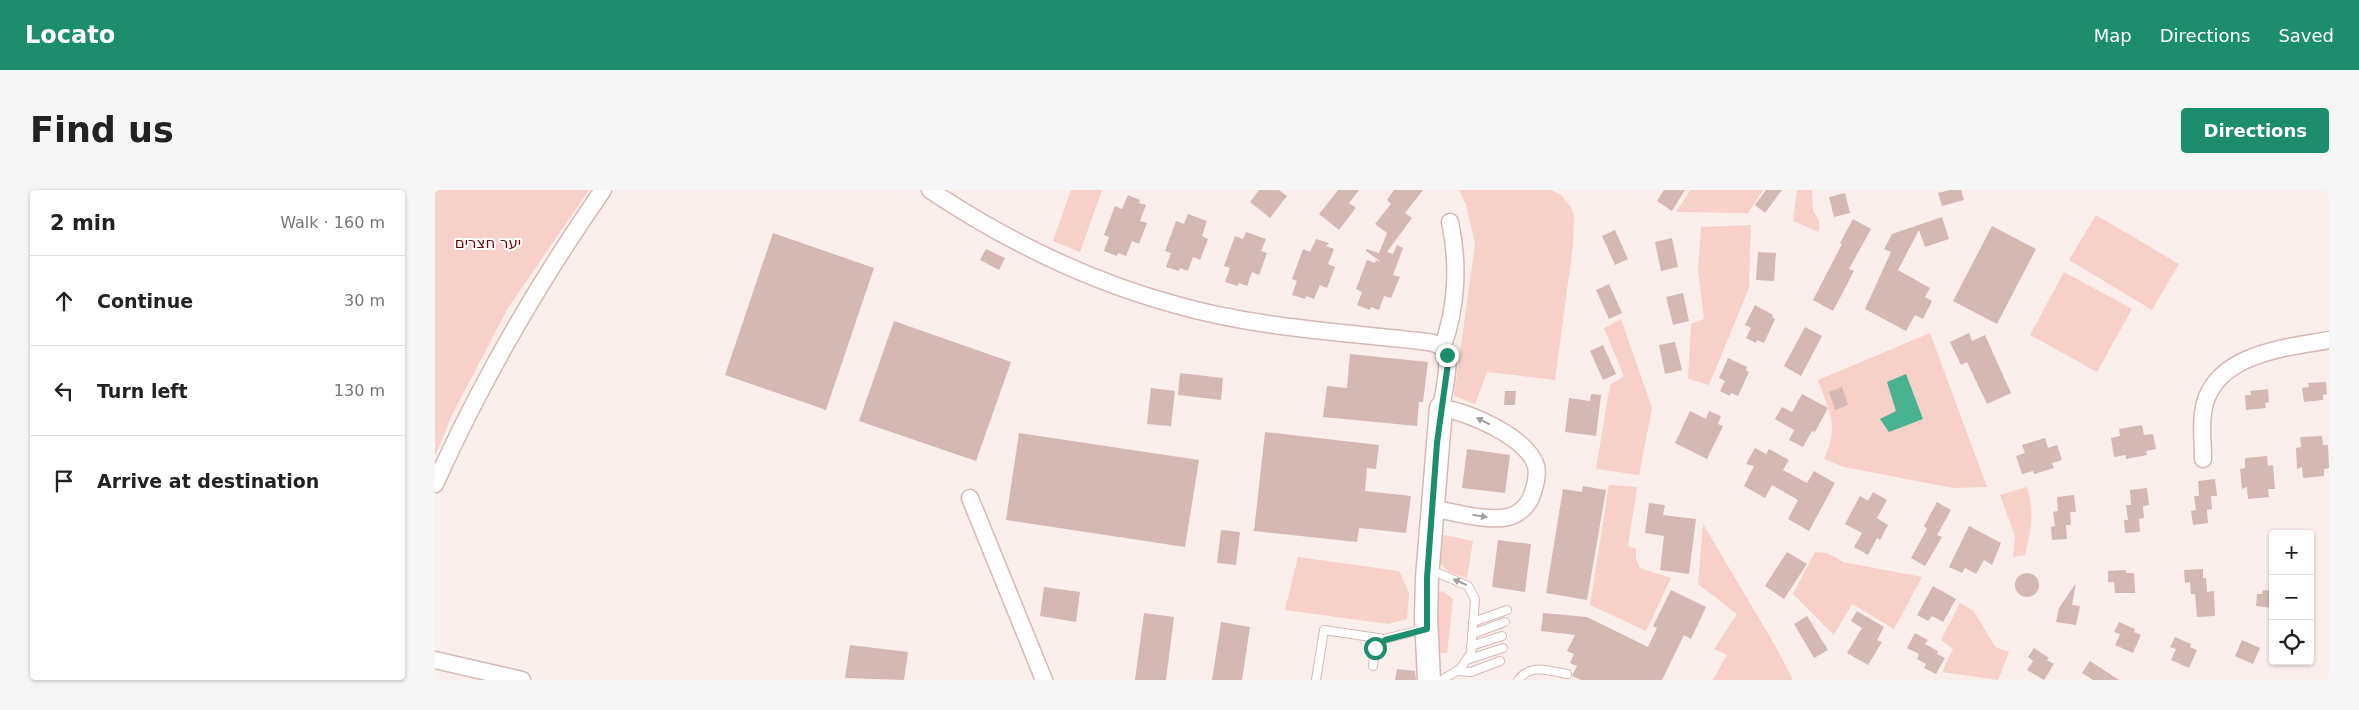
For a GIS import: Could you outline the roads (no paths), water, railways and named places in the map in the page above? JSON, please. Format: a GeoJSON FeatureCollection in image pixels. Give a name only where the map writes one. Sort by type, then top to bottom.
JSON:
{"type":"FeatureCollection","features":[{"type":"Feature","properties":{"kind":"street"},"geometry":{"type":"LineString","coordinates":[[435,484],[485,379],[531,298],[603,190]]}},
{"type":"Feature","properties":{"kind":"street"},"geometry":{"type":"LineString","coordinates":[[930,190],[988,227],[1029,249],[1103,281],[1174,305],[1263,322],[1428,342],[1443,348]]}},
{"type":"Feature","properties":{"kind":"street"},"geometry":{"type":"LineString","coordinates":[[1429,680],[1427,629],[1428,568],[1441,408],[1448,363],[1443,348],[1449,330],[1455,276],[1455,244],[1450,222]]}},
{"type":"Feature","properties":{"kind":"street"},"geometry":{"type":"LineString","coordinates":[[2203,458],[2203,413],[2212,390],[2231,367],[2259,354],[2329,340]]}},
{"type":"Feature","properties":{"kind":"street"},"geometry":{"type":"LineString","coordinates":[[1432,508],[1494,518],[1506,518],[1517,514],[1526,506],[1532,497],[1537,473],[1535,464],[1528,453],[1497,428],[1466,414],[1441,408]]}},
{"type":"Feature","properties":{"kind":"street"},"geometry":{"type":"LineString","coordinates":[[970,498],[1044,680]]}},
{"type":"Feature","properties":{"kind":"street"},"geometry":{"type":"LineString","coordinates":[[435,660],[522,680]]}},
{"type":"Feature","properties":{"kind":"lane"},"geometry":{"type":"LineString","coordinates":[[1428,568],[1468,586],[1475,599],[1471,646],[1467,660],[1457,671],[1441,680]]}},
{"type":"Feature","properties":{"kind":"lane"},"geometry":{"type":"LineString","coordinates":[[1473,622],[1507,610]]}},
{"type":"Feature","properties":{"kind":"lane"},"geometry":{"type":"LineString","coordinates":[[1472,634],[1505,622]]}},
{"type":"Feature","properties":{"kind":"lane"},"geometry":{"type":"LineString","coordinates":[[1373,666],[1375,648],[1385,640],[1427,629]]}},
{"type":"Feature","properties":{"kind":"lane"},"geometry":{"type":"LineString","coordinates":[[1316,680],[1324,630],[1385,640]]}},
{"type":"Feature","properties":{"kind":"lane"},"geometry":{"type":"LineString","coordinates":[[1471,646],[1502,636]]}},
{"type":"Feature","properties":{"kind":"lane"},"geometry":{"type":"LineString","coordinates":[[1467,660],[1503,648]]}},
{"type":"Feature","properties":{"kind":"lane"},"geometry":{"type":"LineString","coordinates":[[1457,671],[1471,672],[1500,661]]}},
{"type":"Feature","properties":{"kind":"lane"},"geometry":{"type":"LineString","coordinates":[[1518,680],[1528,672],[1538,668],[1567,674]]}},
{"type":"Feature","properties":{"kind":"park label","name":"יער חצרים"},"geometry":{"type":"Point","coordinates":[488,243]}}]}
